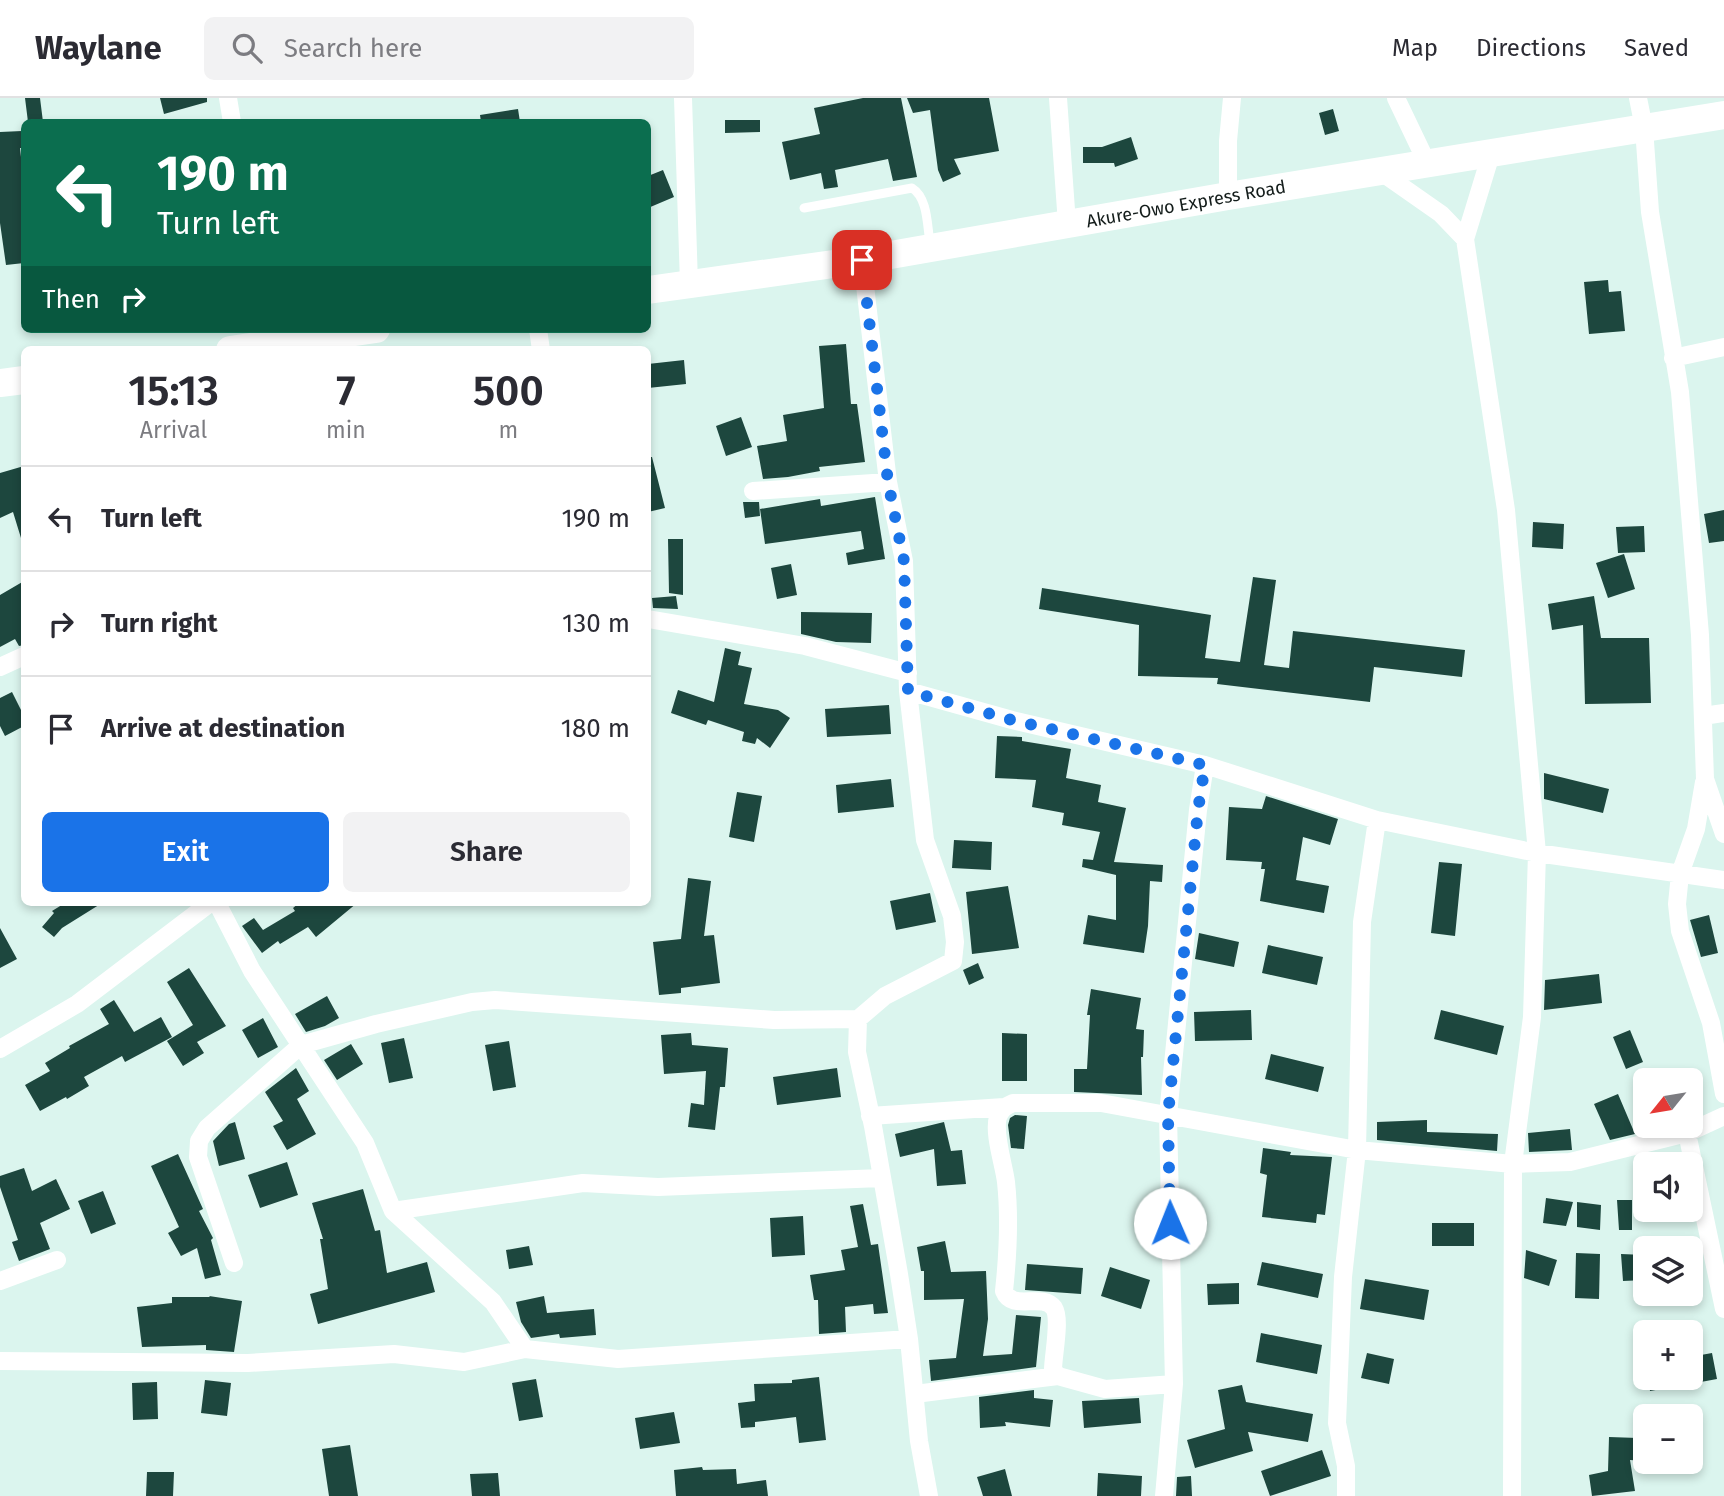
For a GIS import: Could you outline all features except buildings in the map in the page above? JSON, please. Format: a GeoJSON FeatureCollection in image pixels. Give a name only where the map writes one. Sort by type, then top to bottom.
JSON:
{"type":"FeatureCollection","features":[{"type":"Feature","properties":{"kind":"highway","name":"Akure-Owo Express Road"},"geometry":{"type":"LineString","coordinates":[[651,290],[862,260],[1228,196],[1724,115]]}},
{"type":"Feature","properties":{"kind":"highway"},"geometry":{"type":"LineString","coordinates":[[239,346],[260,337],[318,333]]}},
{"type":"Feature","properties":{"kind":"highway"},"geometry":{"type":"LineString","coordinates":[[0,383],[21,380]]}},
{"type":"Feature","properties":{"kind":"street"},"geometry":{"type":"LineString","coordinates":[[228,98],[232,119]]}},
{"type":"Feature","properties":{"kind":"street"},"geometry":{"type":"LineString","coordinates":[[683,98],[689,284]]}},
{"type":"Feature","properties":{"kind":"street"},"geometry":{"type":"LineString","coordinates":[[1058,98],[1067,224]]}},
{"type":"Feature","properties":{"kind":"street"},"geometry":{"type":"LineString","coordinates":[[1228,196],[1228,141],[1232,98]]}},
{"type":"Feature","properties":{"kind":"street"},"geometry":{"type":"LineString","coordinates":[[1396,98],[1427,165]]}},
{"type":"Feature","properties":{"kind":"street"},"geometry":{"type":"LineString","coordinates":[[1638,98],[1644,128],[1650,212],[1679,392],[1699,622],[1705,779],[1696,829],[1680,874],[1677,904],[1680,931],[1710,1023],[1724,1094]]}},
{"type":"Feature","properties":{"kind":"street"},"geometry":{"type":"LineString","coordinates":[[1491,154],[1465,239],[1506,510],[1537,853],[1532,1017],[1513,1164],[1512,1496]]}},
{"type":"Feature","properties":{"kind":"street"},"geometry":{"type":"LineString","coordinates":[[1381,172],[1441,214],[1465,239]]}},
{"type":"Feature","properties":{"kind":"street"},"geometry":{"type":"LineString","coordinates":[[234,1263],[198,1157],[199,1141],[207,1128],[301,1045],[388,1021],[472,1002],[495,1000],[774,1020],[858,1019],[885,996],[953,961],[955,942],[952,916],[925,840],[908,682],[904,561],[888,482],[862,260]]}},
{"type":"Feature","properties":{"kind":"street"},"geometry":{"type":"LineString","coordinates":[[1673,358],[1724,347]]}},
{"type":"Feature","properties":{"kind":"street"},"geometry":{"type":"LineString","coordinates":[[753,491],[888,482]]}},
{"type":"Feature","properties":{"kind":"street"},"geometry":{"type":"LineString","coordinates":[[651,620],[805,646],[1012,720],[1205,765],[1377,820],[1537,853],[1724,880]]}},
{"type":"Feature","properties":{"kind":"street"},"geometry":{"type":"LineString","coordinates":[[0,667],[21,657]]}},
{"type":"Feature","properties":{"kind":"street"},"geometry":{"type":"LineString","coordinates":[[1703,716],[1724,713]]}},
{"type":"Feature","properties":{"kind":"street"},"geometry":{"type":"LineString","coordinates":[[1164,1496],[1174,1384],[1168,1115],[1198,810],[1205,765]]}},
{"type":"Feature","properties":{"kind":"street"},"geometry":{"type":"LineString","coordinates":[[1705,779],[1724,834]]}},
{"type":"Feature","properties":{"kind":"street"},"geometry":{"type":"LineString","coordinates":[[1346,1496],[1346,1466],[1337,1423],[1343,1277],[1357,1150],[1362,922],[1377,820]]}},
{"type":"Feature","properties":{"kind":"street"},"geometry":{"type":"LineString","coordinates":[[0,1049],[77,1004],[206,906]]}},
{"type":"Feature","properties":{"kind":"street"},"geometry":{"type":"LineString","coordinates":[[219,906],[252,971],[365,1143],[393,1211],[493,1302],[525,1349]]}},
{"type":"Feature","properties":{"kind":"street"},"geometry":{"type":"LineString","coordinates":[[858,1019],[857,1052],[909,1339],[919,1441],[929,1496]]}},
{"type":"Feature","properties":{"kind":"street"},"geometry":{"type":"LineString","coordinates":[[870,1116],[1004,1107],[1013,1103],[1101,1103],[1357,1150],[1513,1164],[1570,1162],[1666,1138]]}},
{"type":"Feature","properties":{"kind":"street"},"geometry":{"type":"LineString","coordinates":[[1004,1107],[998,1116],[997,1127],[1006,1183],[1010,1245],[1004,1291],[1006,1297],[1012,1300],[1047,1303],[1054,1308],[1057,1317],[1053,1370],[1058,1376]]}},
{"type":"Feature","properties":{"kind":"street"},"geometry":{"type":"LineString","coordinates":[[1703,1125],[1724,1116]]}},
{"type":"Feature","properties":{"kind":"street"},"geometry":{"type":"LineString","coordinates":[[1687,1138],[1724,1309]]}},
{"type":"Feature","properties":{"kind":"street"},"geometry":{"type":"LineString","coordinates":[[393,1211],[583,1183],[658,1187],[881,1178]]}},
{"type":"Feature","properties":{"kind":"street"},"geometry":{"type":"LineString","coordinates":[[0,1281],[57,1260]]}},
{"type":"Feature","properties":{"kind":"street"},"geometry":{"type":"LineString","coordinates":[[0,1361],[248,1363],[394,1354],[464,1362],[525,1349],[618,1359],[909,1339]]}},
{"type":"Feature","properties":{"kind":"street"},"geometry":{"type":"LineString","coordinates":[[915,1394],[1058,1376],[1105,1389],[1174,1384]]}},
{"type":"Feature","properties":{"kind":"lane"},"geometry":{"type":"LineString","coordinates":[[804,208],[912,188],[920,193],[923,202],[931,248]]}},
{"type":"Feature","properties":{"kind":"route"},"geometry":{"type":"LineString","coordinates":[[862,260],[888,482],[904,561],[908,691],[1012,720],[1205,765],[1198,810],[1168,1115],[1170,1223]]}}]}
